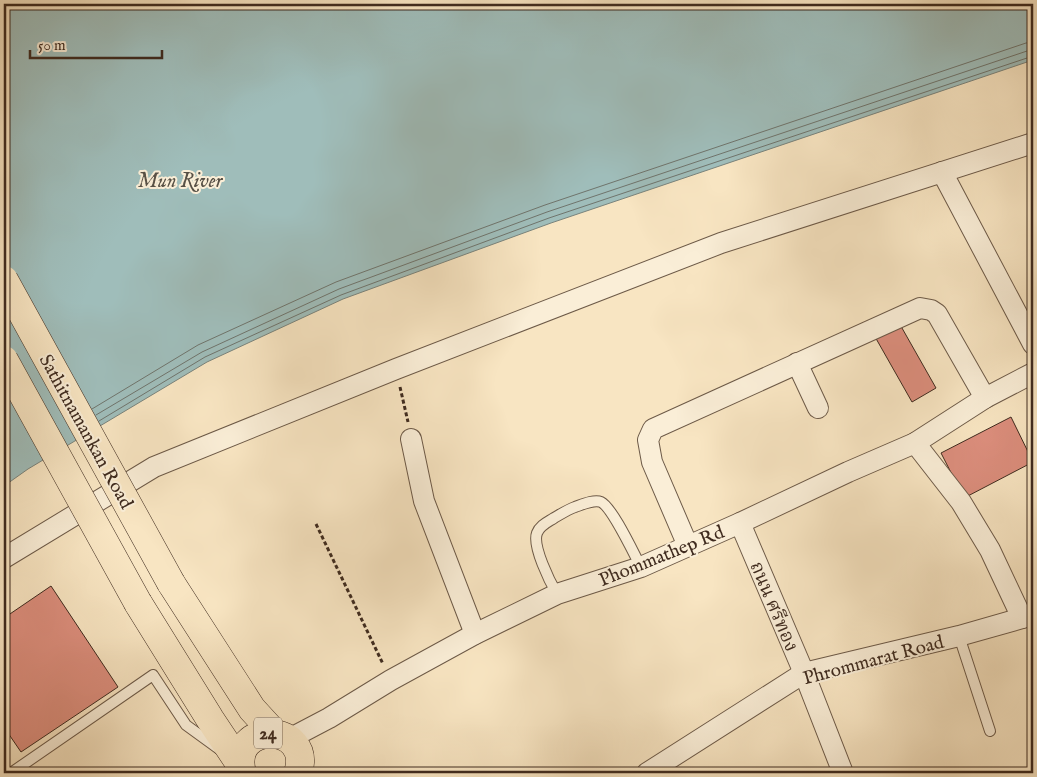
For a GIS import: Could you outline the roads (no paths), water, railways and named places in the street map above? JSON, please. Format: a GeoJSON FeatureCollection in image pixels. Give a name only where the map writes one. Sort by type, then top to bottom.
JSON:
{"type":"FeatureCollection","features":[{"type":"Feature","properties":{"kind":"main road","name":"Sathitnamankan Road"},"geometry":{"type":"LineString","coordinates":[[4,280],[171,582],[252,709],[281,736]]}},
{"type":"Feature","properties":{"kind":"main road","name":"Sathitnamankan Road"},"geometry":{"type":"LineString","coordinates":[[4,360],[138,603],[241,769]]}},
{"type":"Feature","properties":{"kind":"main road","name":"24"},"geometry":{"type":"LineString","coordinates":[[241,769],[242,753],[247,744],[255,737],[264,734],[281,736],[295,745],[300,760],[298,773]]}},
{"type":"Feature","properties":{"kind":"street"},"geometry":{"type":"LineString","coordinates":[[4,558],[154,467],[396,369],[721,243],[1033,142]]}},
{"type":"Feature","properties":{"kind":"street"},"geometry":{"type":"LineString","coordinates":[[942,172],[1033,344]]}},
{"type":"Feature","properties":{"kind":"street"},"geometry":{"type":"LineString","coordinates":[[688,546],[652,462],[648,440],[653,429],[667,422],[920,308],[931,310],[937,314],[985,398]]}},
{"type":"Feature","properties":{"kind":"street"},"geometry":{"type":"LineString","coordinates":[[797,363],[818,408]]}},
{"type":"Feature","properties":{"kind":"street","name":"Phommathep Rd"},"geometry":{"type":"LineString","coordinates":[[281,736],[329,718],[391,680],[475,634],[557,594],[640,567],[915,442],[985,398],[1033,372]]}},
{"type":"Feature","properties":{"kind":"street"},"geometry":{"type":"LineString","coordinates":[[411,439],[424,500],[475,634]]}},
{"type":"Feature","properties":{"kind":"street"},"geometry":{"type":"LineString","coordinates":[[915,442],[961,502],[1028,617]]}},
{"type":"Feature","properties":{"kind":"street","name":"ถนน ศรีทอง"},"geometry":{"type":"LineString","coordinates":[[740,523],[804,674],[843,773]]}},
{"type":"Feature","properties":{"kind":"street","name":"Phrommarat Road"},"geometry":{"type":"LineString","coordinates":[[647,773],[804,674],[1028,617]]}},
{"type":"Feature","properties":{"kind":"lane"},"geometry":{"type":"LineString","coordinates":[[557,594],[544,571],[536,539],[537,532],[541,526],[570,509],[596,501],[601,502],[614,516],[640,567]]}},
{"type":"Feature","properties":{"kind":"lane"},"geometry":{"type":"LineString","coordinates":[[959,636],[990,731]]}},
{"type":"Feature","properties":{"kind":"lane"},"geometry":{"type":"LineString","coordinates":[[11,773],[152,675],[186,725],[241,769]]}},
{"type":"Feature","properties":{"kind":"water","name":"Mun River"},"geometry":{"type":"Polygon","coordinates":[[[4,4],[1033,4],[1033,60],[551,223],[343,299],[207,362],[28,469],[4,486],[4,4]]]}}]}
